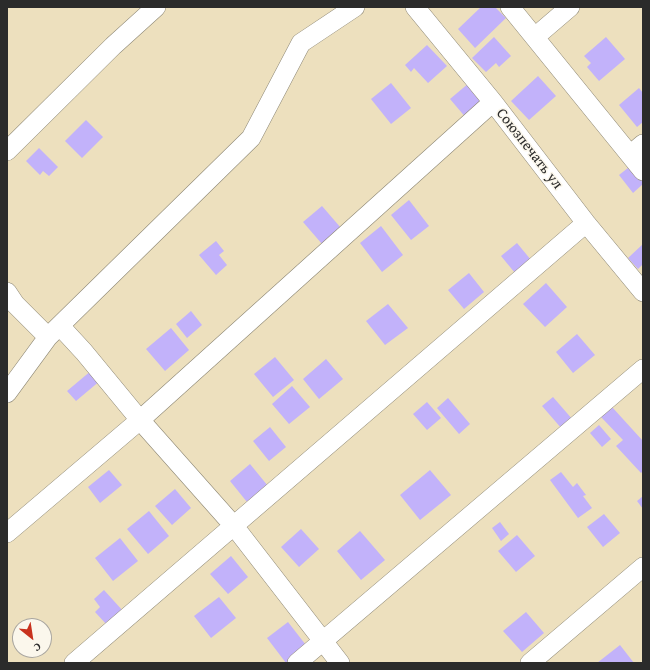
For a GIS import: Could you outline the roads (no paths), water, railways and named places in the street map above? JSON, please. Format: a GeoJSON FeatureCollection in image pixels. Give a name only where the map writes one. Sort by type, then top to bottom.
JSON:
{"type":"FeatureCollection","features":[{"type":"Feature","properties":{"kind":"street"},"geometry":{"type":"LineString","coordinates":[[7,151],[113,46],[156,7]]}},
{"type":"Feature","properties":{"kind":"street"},"geometry":{"type":"LineString","coordinates":[[7,393],[54,331],[251,138],[301,44],[356,7]]}},
{"type":"Feature","properties":{"kind":"street","name":"Союзпечать ул"},"geometry":{"type":"LineString","coordinates":[[415,7],[493,102],[586,223],[643,292]]}},
{"type":"Feature","properties":{"kind":"street"},"geometry":{"type":"LineString","coordinates":[[510,7],[535,37],[637,150],[643,171]]}},
{"type":"Feature","properties":{"kind":"street"},"geometry":{"type":"LineString","coordinates":[[535,37],[570,7]]}},
{"type":"Feature","properties":{"kind":"street"},"geometry":{"type":"LineString","coordinates":[[7,533],[140,420],[493,102]]}},
{"type":"Feature","properties":{"kind":"street"},"geometry":{"type":"LineString","coordinates":[[74,663],[586,223]]}},
{"type":"Feature","properties":{"kind":"street"},"geometry":{"type":"LineString","coordinates":[[7,292],[15,304],[84,352],[140,420],[234,526],[340,663]]}},
{"type":"Feature","properties":{"kind":"street"},"geometry":{"type":"LineString","coordinates":[[297,663],[643,369]]}},
{"type":"Feature","properties":{"kind":"street"},"geometry":{"type":"LineString","coordinates":[[530,663],[643,567]]}}]}
